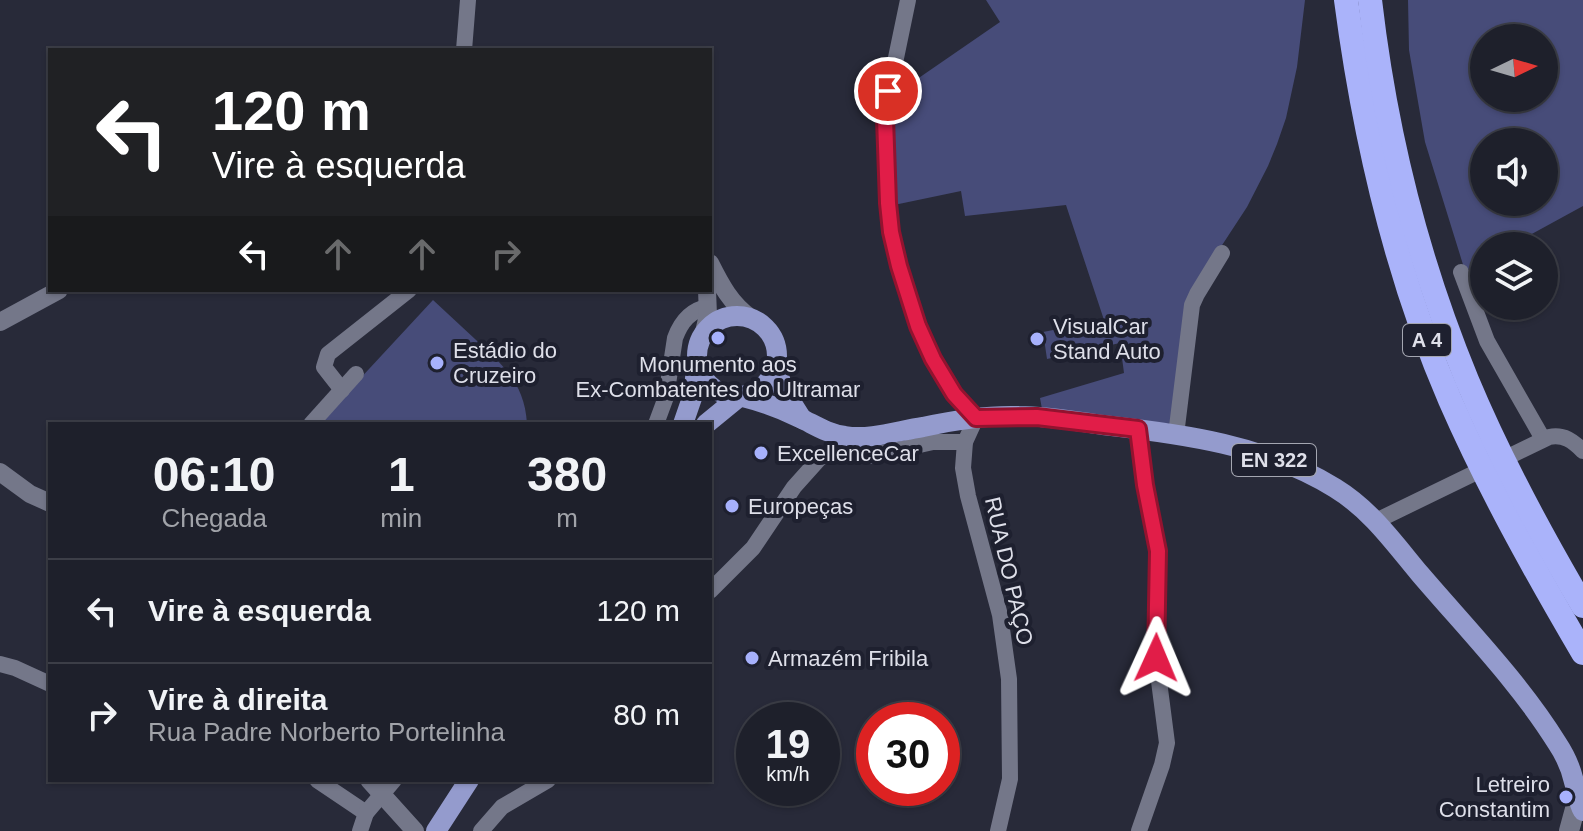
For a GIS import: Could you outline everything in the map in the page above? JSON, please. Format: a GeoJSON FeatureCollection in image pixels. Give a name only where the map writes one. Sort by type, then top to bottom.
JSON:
{"type":"FeatureCollection","features":[{"type":"Feature","properties":{"kind":"highway","name":"A 4"},"geometry":{"type":"LineString","coordinates":[[1346,0],[1359,87],[1381,194],[1429,347],[1503,510],[1583,653]]}},
{"type":"Feature","properties":{"kind":"highway","name":"A 4"},"geometry":{"type":"LineString","coordinates":[[1370,0],[1385,103],[1399,169],[1442,315],[1467,379],[1512,477],[1583,606]]}},
{"type":"Feature","properties":{"kind":"main road"},"geometry":{"type":"LineString","coordinates":[[684,422],[693,395],[699,341],[704,332],[726,317],[751,318],[770,332],[775,343],[778,355],[772,377],[765,386],[741,397],[709,422]]}},
{"type":"Feature","properties":{"kind":"main road","name":"EN 322"},"geometry":{"type":"LineString","coordinates":[[697,362],[701,375],[709,385],[724,394],[762,402],[826,431],[853,437],[976,418],[1037,417],[1220,442],[1294,468],[1336,488],[1376,521],[1520,691],[1565,757],[1580,796]]}},
{"type":"Feature","properties":{"kind":"main road"},"geometry":{"type":"LineString","coordinates":[[776,366],[786,395],[802,419]]}},
{"type":"Feature","properties":{"kind":"main road","name":"EN 322"},"geometry":{"type":"LineString","coordinates":[[1544,723],[1583,757]]}},
{"type":"Feature","properties":{"kind":"main road"},"geometry":{"type":"LineString","coordinates":[[436,831],[468,782]]}},
{"type":"Feature","properties":{"kind":"main road"},"geometry":{"type":"LineString","coordinates":[[1569,831],[1580,796]]}},
{"type":"Feature","properties":{"kind":"street"},"geometry":{"type":"LineString","coordinates":[[464,48],[468,0]]}},
{"type":"Feature","properties":{"kind":"street"},"geometry":{"type":"LineString","coordinates":[[908,0],[886,106],[891,232],[924,342],[948,386],[976,418]]}},
{"type":"Feature","properties":{"kind":"street"},"geometry":{"type":"LineString","coordinates":[[1176,435],[1192,305],[1222,253]]}},
{"type":"Feature","properties":{"kind":"street"},"geometry":{"type":"LineString","coordinates":[[712,267],[726,294],[738,309],[751,318]]}},
{"type":"Feature","properties":{"kind":"street"},"geometry":{"type":"LineString","coordinates":[[1461,272],[1487,341],[1537,442]]}},
{"type":"Feature","properties":{"kind":"street"},"geometry":{"type":"LineString","coordinates":[[0,322],[55,292]]}},
{"type":"Feature","properties":{"kind":"street"},"geometry":{"type":"LineString","coordinates":[[342,390],[324,367],[328,354],[406,292]]}},
{"type":"Feature","properties":{"kind":"street"},"geometry":{"type":"LineString","coordinates":[[704,332],[708,298]]}},
{"type":"Feature","properties":{"kind":"street"},"geometry":{"type":"LineString","coordinates":[[657,422],[666,397],[678,330],[708,298]]}},
{"type":"Feature","properties":{"kind":"street"},"geometry":{"type":"LineString","coordinates":[[313,422],[356,374]]}},
{"type":"Feature","properties":{"kind":"street","name":"RUA DO PAÇO"},"geometry":{"type":"LineString","coordinates":[[976,418],[965,442],[964,477],[1000,615],[1009,679],[1010,779],[998,831]]}},
{"type":"Feature","properties":{"kind":"street"},"geometry":{"type":"LineString","coordinates":[[1138,429],[1158,551],[1156,658],[1167,732],[1165,753],[1139,831]]}},
{"type":"Feature","properties":{"kind":"street"},"geometry":{"type":"LineString","coordinates":[[1376,521],[1552,436],[1563,436],[1583,451]]}},
{"type":"Feature","properties":{"kind":"street"},"geometry":{"type":"LineString","coordinates":[[712,589],[753,548],[794,487],[820,458],[829,455],[870,456],[933,442],[965,442]]}},
{"type":"Feature","properties":{"kind":"street"},"geometry":{"type":"LineString","coordinates":[[0,472],[30,494],[48,502]]}},
{"type":"Feature","properties":{"kind":"street"},"geometry":{"type":"LineString","coordinates":[[0,664],[48,683]]}},
{"type":"Feature","properties":{"kind":"street"},"geometry":{"type":"LineString","coordinates":[[320,782],[366,813]]}},
{"type":"Feature","properties":{"kind":"street"},"geometry":{"type":"LineString","coordinates":[[481,831],[502,807],[545,782]]}},
{"type":"Feature","properties":{"kind":"street"},"geometry":{"type":"LineString","coordinates":[[360,831],[366,813],[386,787],[415,831]]}},
{"type":"Feature","properties":{"kind":"shaded area"},"geometry":{"type":"Polygon","coordinates":[[[986,0],[1305,0],[1297,67],[1277,144],[1247,207],[1196,285],[1171,424],[1042,409],[1040,398],[1124,373],[1120,343],[1047,359],[1043,332],[1104,320],[1066,205],[965,216],[961,191],[894,205],[891,155],[894,95],[1000,22],[986,0]]]}},
{"type":"Feature","properties":{"kind":"shaded area"},"geometry":{"type":"Polygon","coordinates":[[[1408,0],[1583,0],[1583,206],[1536,232],[1470,232],[1470,268],[1465,271],[1425,142],[1409,50],[1408,0]]]}},
{"type":"Feature","properties":{"kind":"shaded area","name":"Estádio do Cruzeiro"},"geometry":{"type":"Polygon","coordinates":[[[433,300],[511,376],[522,398],[527,422],[320,422],[433,300]]]}},
{"type":"Feature","properties":{"kind":"place","name":"Monumento aos Ex-Combatentes do Ultramar"},"geometry":{"type":"Point","coordinates":[718,338]}},
{"type":"Feature","properties":{"kind":"place","name":"VisualCar Stand Auto"},"geometry":{"type":"Point","coordinates":[1037,339]}},
{"type":"Feature","properties":{"kind":"place","name":"Estádio do Cruzeiro"},"geometry":{"type":"Point","coordinates":[437,363]}},
{"type":"Feature","properties":{"kind":"place","name":"ExcellenceCar"},"geometry":{"type":"Point","coordinates":[761,453]}},
{"type":"Feature","properties":{"kind":"place","name":"Europeças"},"geometry":{"type":"Point","coordinates":[732,506]}},
{"type":"Feature","properties":{"kind":"place","name":"Armazém Fribila"},"geometry":{"type":"Point","coordinates":[752,658]}},
{"type":"Feature","properties":{"kind":"place","name":"Letreiro Constantim"},"geometry":{"type":"Point","coordinates":[1566,797]}},
{"type":"Feature","properties":{"kind":"route"},"geometry":{"type":"LineString","coordinates":[[888,91],[885,118],[888,203],[894,248],[913,314],[933,359],[954,394],[976,418],[1037,417],[1138,429],[1158,551],[1156,658]]}}]}
